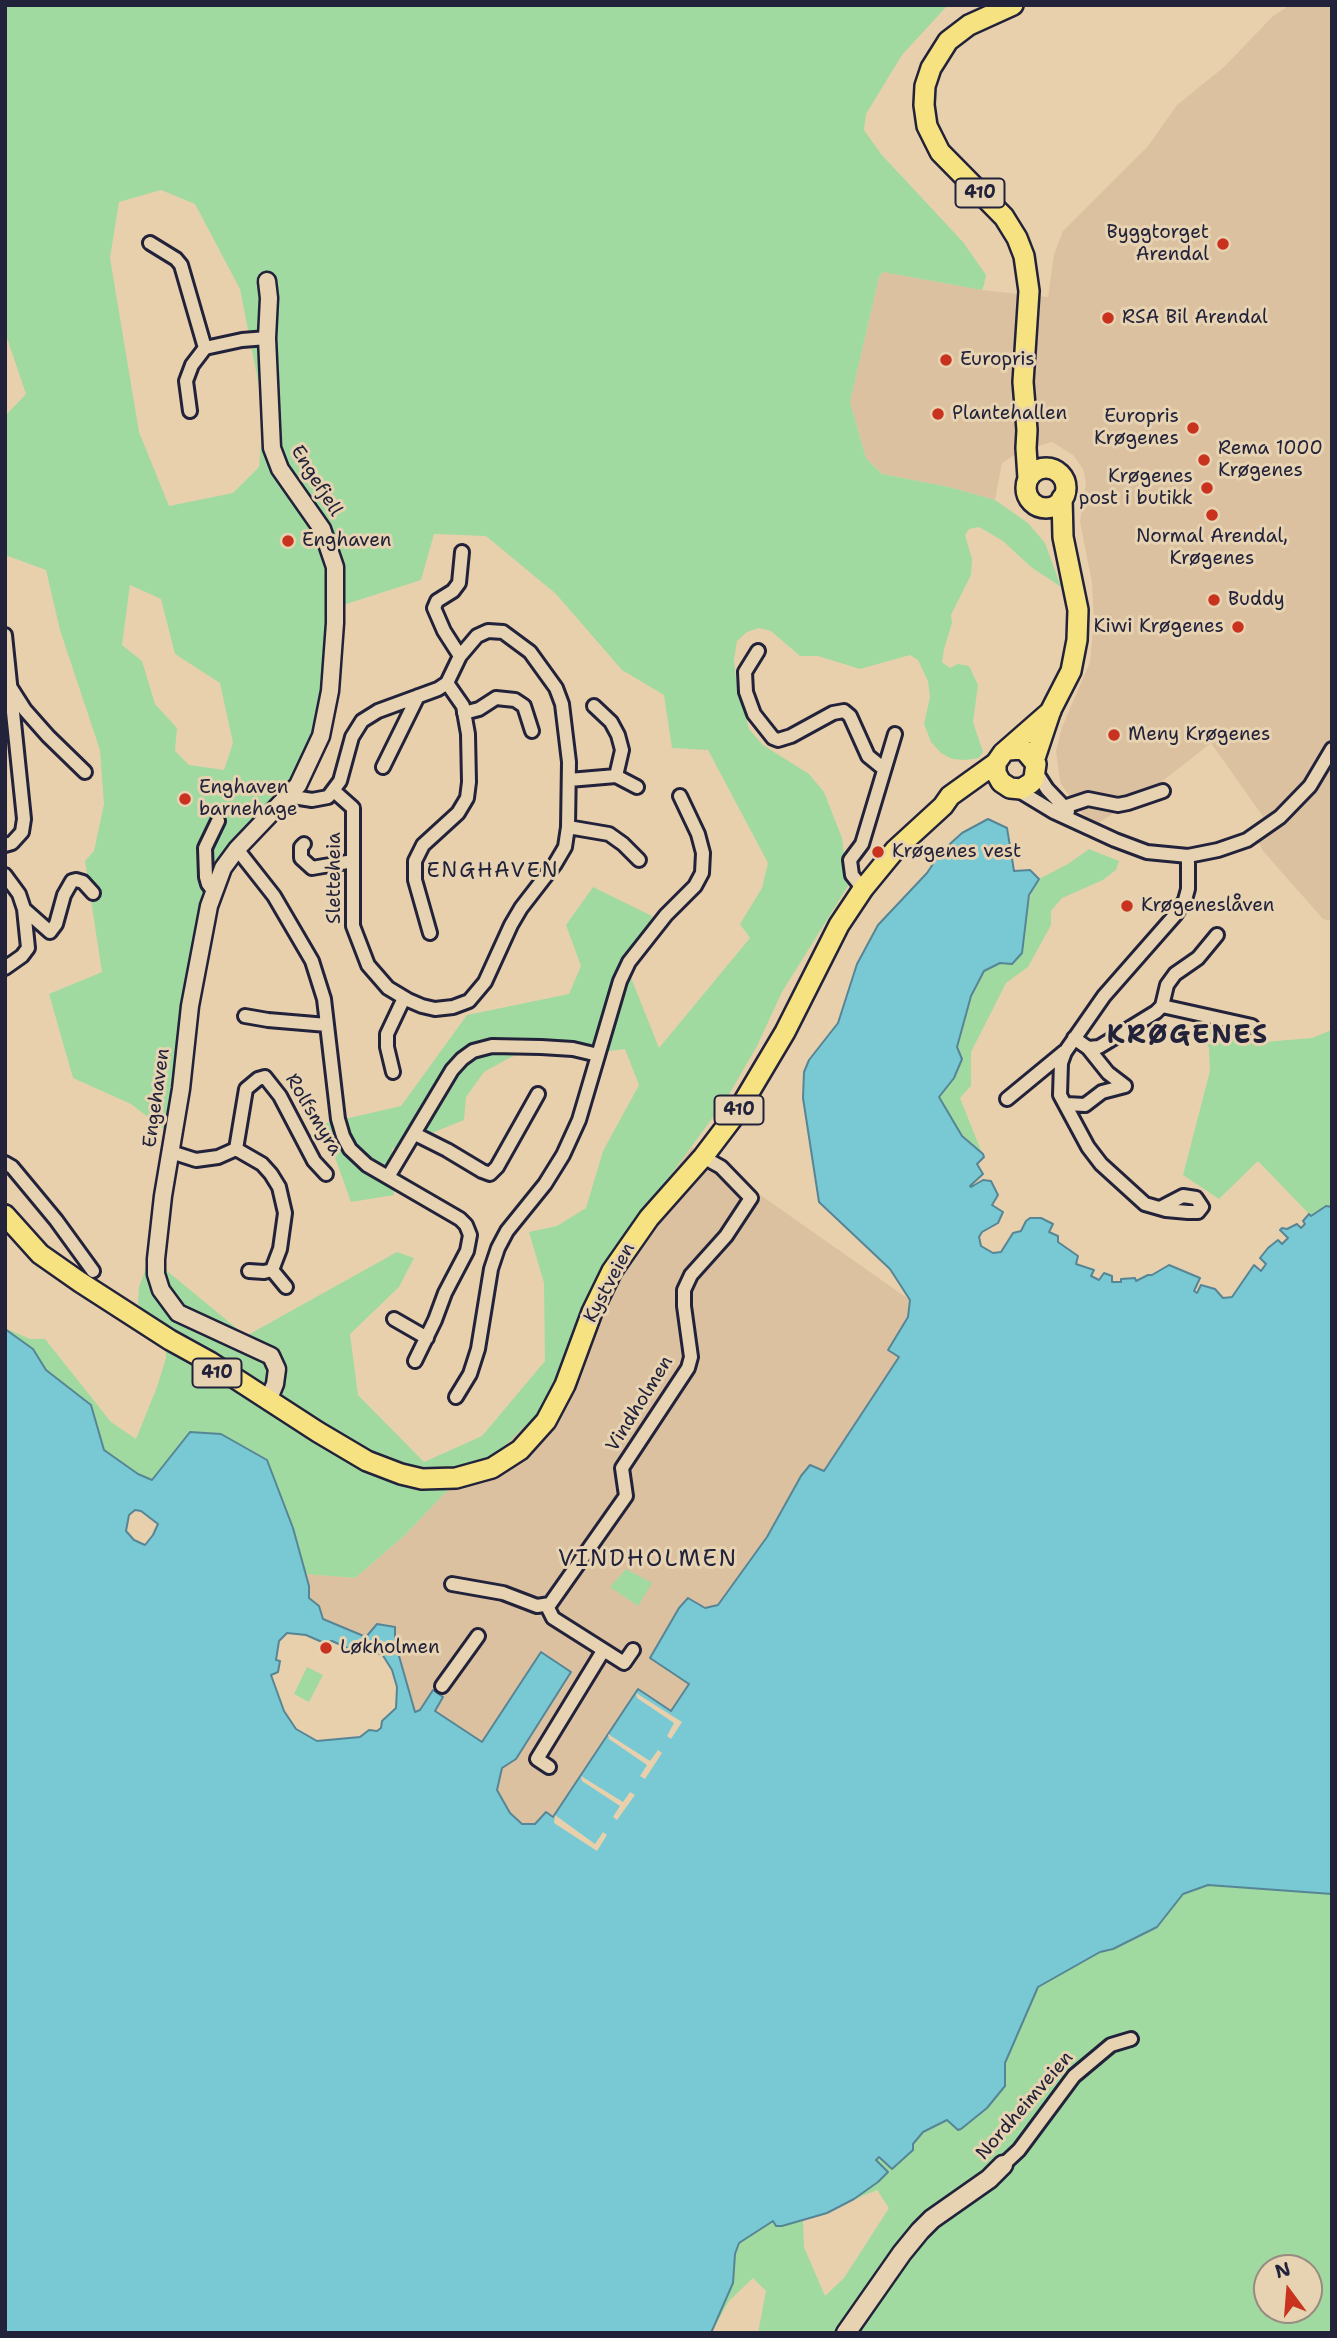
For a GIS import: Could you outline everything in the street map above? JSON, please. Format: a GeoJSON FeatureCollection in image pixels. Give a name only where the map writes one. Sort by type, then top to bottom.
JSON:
{"type":"FeatureCollection","features":[{"type":"Feature","properties":{"kind":"main road","name":"410"},"geometry":{"type":"LineString","coordinates":[[1013,5],[970,24],[948,41],[931,68],[925,86],[924,106],[928,126],[940,152],[1004,217],[1024,256],[1029,291],[1023,382],[1027,430],[1026,493],[1039,507]]}},
{"type":"Feature","properties":{"kind":"main road","name":"410"},"geometry":{"type":"LineString","coordinates":[[1027,430],[1052,469],[1060,474],[1065,483],[1062,498]]}},
{"type":"Feature","properties":{"kind":"main road"},"geometry":{"type":"LineString","coordinates":[[1028,478],[1040,468],[1052,469]]}},
{"type":"Feature","properties":{"kind":"main road"},"geometry":{"type":"LineString","coordinates":[[1039,507],[1050,507],[1062,498]]}},
{"type":"Feature","properties":{"kind":"main road","name":"Kystveien"},"geometry":{"type":"LineString","coordinates":[[1035,766],[1051,710],[1071,671],[1077,640],[1078,610],[1063,537],[1062,498]]}},
{"type":"Feature","properties":{"kind":"main road","name":"Kystveien"},"geometry":{"type":"LineString","coordinates":[[1039,507],[1051,525],[1068,564]]}},
{"type":"Feature","properties":{"kind":"main road","name":"Kystveien"},"geometry":{"type":"LineString","coordinates":[[8,1217],[170,1340],[210,1362],[347,1450],[401,1474],[442,1479],[492,1468],[520,1450],[546,1421],[565,1384],[592,1312],[612,1271],[649,1218],[703,1157],[760,1078],[839,925],[863,889],[895,850],[943,806],[950,796],[1003,757],[1051,710]]}},
{"type":"Feature","properties":{"kind":"main road"},"geometry":{"type":"LineString","coordinates":[[1010,788],[996,773],[1003,757],[1026,752],[1035,766]]}},
{"type":"Feature","properties":{"kind":"main road","name":"410"},"geometry":{"type":"LineString","coordinates":[[1010,788],[1027,786],[1035,766]]}},
{"type":"Feature","properties":{"kind":"main road","name":"Kystveien"},"geometry":{"type":"LineString","coordinates":[[943,806],[971,794],[1010,788]]}},
{"type":"Feature","properties":{"kind":"main road","name":"Nordheimveien"},"geometry":{"type":"LineString","coordinates":[[846,2333],[902,2253],[932,2218],[989,2179],[1003,2165]]}},
{"type":"Feature","properties":{"kind":"street"},"geometry":{"type":"LineString","coordinates":[[150,243],[181,265],[205,348]]}},
{"type":"Feature","properties":{"kind":"street","name":"Engefjell"},"geometry":{"type":"LineString","coordinates":[[267,281],[272,448],[280,469],[322,529],[335,567],[327,712],[321,736],[307,767]]}},
{"type":"Feature","properties":{"kind":"street"},"geometry":{"type":"LineString","coordinates":[[190,411],[186,381],[192,365],[205,348],[267,338]]}},
{"type":"Feature","properties":{"kind":"street"},"geometry":{"type":"LineString","coordinates":[[460,656],[444,631],[434,608],[437,601],[453,592],[459,583],[462,551]]}},
{"type":"Feature","properties":{"kind":"street","name":"Sletteheia"},"geometry":{"type":"LineString","coordinates":[[334,791],[354,808],[351,906],[357,941],[377,977],[404,998],[422,1006],[435,1009],[453,1007],[469,1001],[494,968],[511,925],[521,908],[565,846],[569,780],[562,704],[556,688],[530,652],[514,638],[496,630],[477,636],[460,656],[447,683]]}},
{"type":"Feature","properties":{"kind":"street"},"geometry":{"type":"LineString","coordinates":[[5,635],[24,825],[18,838],[5,845]]}},
{"type":"Feature","properties":{"kind":"street"},"geometry":{"type":"LineString","coordinates":[[758,652],[745,672],[746,692],[754,713],[774,738],[779,740],[791,736],[833,713],[844,711],[850,716],[864,751],[884,769]]}},
{"type":"Feature","properties":{"kind":"street"},"geometry":{"type":"LineString","coordinates":[[287,796],[320,800],[334,791],[340,781],[352,737],[362,721],[378,710],[438,689],[447,683],[458,696],[464,713],[470,757],[467,798],[458,813],[423,845],[415,861],[415,880],[430,933]]}},
{"type":"Feature","properties":{"kind":"street"},"geometry":{"type":"LineString","coordinates":[[11,688],[48,736],[86,772]]}},
{"type":"Feature","properties":{"kind":"street"},"geometry":{"type":"LineString","coordinates":[[383,767],[418,696]]}},
{"type":"Feature","properties":{"kind":"street"},"geometry":{"type":"LineString","coordinates":[[464,713],[480,709],[496,698],[515,701],[524,706],[532,731]]}},
{"type":"Feature","properties":{"kind":"street"},"geometry":{"type":"LineString","coordinates":[[593,706],[611,723],[618,735],[622,750],[616,776]]}},
{"type":"Feature","properties":{"kind":"street"},"geometry":{"type":"LineString","coordinates":[[863,889],[852,875],[850,860],[862,844],[895,734]]}},
{"type":"Feature","properties":{"kind":"street"},"geometry":{"type":"LineString","coordinates":[[1010,788],[1096,832],[1147,852],[1188,856],[1218,850],[1247,839],[1280,817],[1310,786],[1332,749]]}},
{"type":"Feature","properties":{"kind":"street"},"geometry":{"type":"LineString","coordinates":[[1035,766],[1047,789],[1064,807],[1096,832]]}},
{"type":"Feature","properties":{"kind":"street","name":"Engehaven"},"geometry":{"type":"LineString","coordinates":[[268,1401],[277,1368],[271,1356],[186,1318],[171,1306],[161,1290],[156,1274],[156,1259],[197,960],[214,892],[223,868],[237,849],[298,785],[307,767]]}},
{"type":"Feature","properties":{"kind":"street"},"geometry":{"type":"LineString","coordinates":[[569,780],[616,776],[637,788]]}},
{"type":"Feature","properties":{"kind":"street"},"geometry":{"type":"LineString","coordinates":[[1064,807],[1088,799],[1118,805],[1163,790]]}},
{"type":"Feature","properties":{"kind":"street"},"geometry":{"type":"LineString","coordinates":[[456,1397],[470,1374],[478,1349],[491,1269],[498,1248],[507,1231],[545,1184],[563,1155],[579,1120],[620,981],[629,962],[666,915],[695,886],[702,873],[703,853],[698,834],[680,796]]}},
{"type":"Feature","properties":{"kind":"street"},"geometry":{"type":"LineString","coordinates":[[214,892],[211,891],[206,877],[205,848],[218,821]]}},
{"type":"Feature","properties":{"kind":"street"},"geometry":{"type":"LineString","coordinates":[[568,827],[609,834],[639,860]]}},
{"type":"Feature","properties":{"kind":"street"},"geometry":{"type":"LineString","coordinates":[[304,844],[301,847],[301,858],[312,868],[354,861]]}},
{"type":"Feature","properties":{"kind":"street"},"geometry":{"type":"LineString","coordinates":[[237,849],[274,896],[312,961],[324,999],[335,1105],[343,1136],[359,1158],[460,1219],[470,1235],[467,1251],[415,1361]]}},
{"type":"Feature","properties":{"kind":"street"},"geometry":{"type":"LineString","coordinates":[[1160,1208],[1145,1204],[1101,1164],[1088,1147],[1060,1095],[1059,1087],[1061,1063],[1074,1038],[1104,996],[1176,914],[1185,900],[1188,889],[1188,856]]}},
{"type":"Feature","properties":{"kind":"street"},"geometry":{"type":"LineString","coordinates":[[5,875],[19,894],[24,909],[28,948],[5,968]]}},
{"type":"Feature","properties":{"kind":"street"},"geometry":{"type":"LineString","coordinates":[[24,909],[50,932],[56,924],[64,895],[72,881],[83,882],[93,893]]}},
{"type":"Feature","properties":{"kind":"street"},"geometry":{"type":"LineString","coordinates":[[1087,1048],[1106,1044],[1156,1012],[1162,1006],[1167,985],[1175,974],[1198,958],[1217,935]]}},
{"type":"Feature","properties":{"kind":"street"},"geometry":{"type":"LineString","coordinates":[[393,1072],[387,1034],[404,998]]}},
{"type":"Feature","properties":{"kind":"street"},"geometry":{"type":"LineString","coordinates":[[1162,1006],[1252,1027]]}},
{"type":"Feature","properties":{"kind":"street"},"geometry":{"type":"LineString","coordinates":[[245,1016],[327,1025]]}},
{"type":"Feature","properties":{"kind":"street"},"geometry":{"type":"LineString","coordinates":[[1066,1104],[1085,1105],[1102,1091],[1125,1086],[1108,1073],[1087,1048],[1074,1038]]}},
{"type":"Feature","properties":{"kind":"street"},"geometry":{"type":"LineString","coordinates":[[388,1177],[452,1070],[461,1059],[473,1051],[492,1046],[541,1047],[573,1049],[598,1055]]}},
{"type":"Feature","properties":{"kind":"street"},"geometry":{"type":"LineString","coordinates":[[1007,1099],[1065,1052]]}},
{"type":"Feature","properties":{"kind":"street","name":"Rolfsmyra"},"geometry":{"type":"LineString","coordinates":[[236,1149],[246,1089],[265,1077],[280,1096],[314,1161],[326,1174]]}},
{"type":"Feature","properties":{"kind":"street"},"geometry":{"type":"LineString","coordinates":[[415,1134],[490,1174],[497,1167],[538,1094]]}},
{"type":"Feature","properties":{"kind":"street"},"geometry":{"type":"LineString","coordinates":[[170,1152],[196,1160],[218,1157],[236,1149],[262,1164],[271,1174],[284,1205],[282,1237],[276,1264],[272,1270],[249,1271]]}},
{"type":"Feature","properties":{"kind":"street","name":"Vindholmen"},"geometry":{"type":"LineString","coordinates":[[547,1606],[554,1601],[626,1496],[622,1468],[688,1368],[691,1357],[684,1290],[691,1275],[726,1236],[751,1198],[721,1167],[703,1157]]}},
{"type":"Feature","properties":{"kind":"street","name":"Kystveien"},"geometry":{"type":"LineString","coordinates":[[5,1163],[12,1167],[56,1220],[86,1277]]}},
{"type":"Feature","properties":{"kind":"street"},"geometry":{"type":"LineString","coordinates":[[272,1270],[286,1287]]}},
{"type":"Feature","properties":{"kind":"street"},"geometry":{"type":"LineString","coordinates":[[394,1319],[427,1338]]}},
{"type":"Feature","properties":{"kind":"street"},"geometry":{"type":"LineString","coordinates":[[452,1584],[503,1592],[537,1606],[547,1606],[553,1618],[624,1663],[633,1650]]}},
{"type":"Feature","properties":{"kind":"street"},"geometry":{"type":"LineString","coordinates":[[442,1686],[478,1636]]}},
{"type":"Feature","properties":{"kind":"street"},"geometry":{"type":"LineString","coordinates":[[549,1767],[537,1759],[603,1651]]}},
{"type":"Feature","properties":{"kind":"street","name":"Nordheimveien"},"geometry":{"type":"LineString","coordinates":[[1003,2165],[1018,2150],[1074,2077],[1111,2045],[1131,2039]]}},
{"type":"Feature","properties":{"kind":"shaded area"},"geometry":{"type":"Polygon","coordinates":[[[1290,5],[1332,5],[1332,921],[1323,919],[1263,851],[1252,829],[1264,818],[1211,743],[1155,787],[1097,824],[1079,811],[1060,782],[1056,751],[1062,727],[1090,662],[1094,620],[1092,583],[1080,522],[1086,482],[1083,469],[1073,455],[1052,442],[1019,452],[1002,463],[995,500],[949,487],[882,474],[866,458],[850,402],[879,277],[883,272],[982,290],[1048,297],[1054,254],[1063,231],[1148,146],[1177,105],[1224,67],[1272,17],[1290,5]]]}},
{"type":"Feature","properties":{"kind":"shaded area"},"geometry":{"type":"Polygon","coordinates":[[[692,1147],[910,1300],[908,1317],[889,1350],[899,1356],[824,1471],[810,1465],[801,1476],[767,1537],[718,1605],[705,1608],[692,1599],[679,1608],[667,1630],[689,1684],[671,1711],[638,1690],[555,1815],[535,1824],[522,1824],[510,1813],[497,1790],[502,1768],[516,1759],[571,1672],[541,1653],[482,1742],[435,1711],[433,1691],[420,1710],[415,1712],[395,1642],[395,1627],[366,1637],[323,1619],[319,1606],[309,1598],[306,1574],[355,1578],[403,1537],[445,1493],[494,1456],[619,1246],[692,1147]]]}},
{"type":"Feature","properties":{"kind":"green space"},"geometry":{"type":"Polygon","coordinates":[[[5,5],[948,5],[902,55],[866,114],[864,130],[881,154],[963,242],[986,275],[984,285],[982,290],[883,272],[879,277],[850,402],[866,458],[882,474],[949,487],[995,500],[1028,523],[1045,543],[1061,587],[1031,567],[1003,541],[979,527],[969,529],[965,535],[972,559],[971,575],[951,615],[952,623],[942,662],[950,668],[958,664],[969,666],[978,685],[973,722],[983,752],[979,758],[952,759],[941,753],[931,742],[924,724],[930,697],[928,681],[918,660],[910,655],[860,669],[818,656],[800,656],[771,631],[759,628],[747,632],[737,641],[734,660],[736,680],[749,729],[763,745],[809,774],[824,792],[842,838],[848,886],[782,992],[757,1046],[727,1098],[619,1246],[568,1359],[539,1413],[494,1456],[445,1493],[403,1537],[355,1578],[306,1574],[293,1528],[187,1434],[176,1452],[152,1480],[138,1474],[104,1450],[91,1405],[46,1370],[33,1349],[5,1328],[30,1339],[45,1339],[111,1422],[136,1439],[166,1358],[166,1341],[138,1304],[139,1287],[150,1257],[246,1336],[397,1252],[414,1258],[399,1287],[350,1334],[358,1395],[424,1462],[482,1436],[545,1361],[544,1283],[529,1232],[557,1226],[586,1208],[603,1151],[639,1085],[625,1049],[579,1055],[549,1047],[511,1057],[484,1072],[466,1097],[464,1120],[392,1149],[394,1195],[351,1202],[323,1124],[401,1106],[467,1015],[569,994],[581,966],[566,925],[593,887],[652,916],[630,975],[659,1048],[750,938],[740,924],[762,888],[768,863],[708,750],[672,748],[664,695],[622,670],[556,594],[486,536],[434,534],[421,580],[340,606],[313,771],[224,874],[167,1132],[131,1104],[73,1078],[49,994],[102,972],[85,861],[94,851],[104,804],[100,750],[60,630],[46,570],[5,555],[5,416],[26,394],[6,335],[5,5]],[[161,190],[119,202],[110,258],[139,432],[169,506],[233,493],[259,467],[264,412],[240,289],[195,204],[161,190]],[[130,585],[122,645],[142,661],[155,704],[177,728],[175,751],[189,765],[224,770],[233,743],[220,683],[175,654],[161,599],[130,585]]]}},
{"type":"Feature","properties":{"kind":"green space"},"geometry":{"type":"Polygon","coordinates":[[[1089,849],[1119,861],[1116,870],[1103,880],[1062,898],[1051,911],[1051,925],[1028,967],[1006,983],[971,1052],[971,1086],[960,1098],[982,1153],[962,1136],[939,1097],[954,1078],[962,1059],[957,1047],[971,996],[984,971],[1000,963],[1012,964],[1033,887],[1039,879],[1089,849]]]}},
{"type":"Feature","properties":{"kind":"green space"},"geometry":{"type":"Polygon","coordinates":[[[1200,1020],[1237,1029],[1252,1043],[1312,1038],[1332,1030],[1332,1207],[1326,1206],[1311,1216],[1258,1161],[1219,1199],[1183,1175],[1210,1071],[1209,1048],[1197,1027],[1200,1020]]]}},
{"type":"Feature","properties":{"kind":"green space"},"geometry":{"type":"Polygon","coordinates":[[[626,1569],[652,1583],[638,1606],[610,1587],[626,1569]]]}},
{"type":"Feature","properties":{"kind":"green space"},"geometry":{"type":"Polygon","coordinates":[[[307,1667],[323,1675],[309,1702],[294,1694],[307,1667]]]}},
{"type":"Feature","properties":{"kind":"green space"},"geometry":{"type":"Polygon","coordinates":[[[1218,1884],[1332,1894],[1332,2333],[758,2333],[766,2291],[753,2278],[729,2301],[711,2333],[733,2283],[735,2254],[739,2243],[773,2221],[782,2226],[803,2220],[804,2247],[825,2296],[844,2278],[889,2208],[877,2190],[846,2203],[878,2182],[887,2172],[876,2160],[913,2144],[923,2132],[947,2120],[958,2130],[961,2129],[987,2108],[1005,2086],[1005,2063],[1038,1987],[1165,1919],[1169,1909],[1183,1894],[1218,1884]]]}},
{"type":"Feature","properties":{"kind":"water"},"geometry":{"type":"Polygon","coordinates":[[[988,819],[1007,828],[1014,871],[1030,870],[1039,879],[1029,895],[1022,953],[1012,964],[1000,963],[984,971],[971,996],[957,1047],[962,1059],[954,1078],[939,1097],[962,1136],[983,1154],[984,1157],[977,1164],[983,1174],[970,1186],[983,1180],[991,1181],[998,1195],[992,1205],[1003,1212],[998,1223],[982,1232],[979,1237],[981,1246],[993,1253],[1001,1252],[1013,1233],[1021,1231],[1026,1221],[1030,1218],[1041,1218],[1053,1224],[1049,1232],[1058,1236],[1058,1242],[1078,1256],[1076,1264],[1094,1270],[1091,1276],[1099,1280],[1104,1273],[1112,1276],[1112,1282],[1135,1278],[1136,1281],[1169,1265],[1200,1278],[1194,1291],[1197,1293],[1201,1285],[1215,1289],[1223,1298],[1232,1297],[1254,1265],[1261,1271],[1266,1264],[1260,1258],[1268,1248],[1278,1240],[1282,1244],[1288,1238],[1280,1230],[1282,1228],[1287,1229],[1297,1224],[1301,1228],[1309,1214],[1311,1216],[1326,1206],[1332,1207],[1332,1894],[1208,1885],[1183,1894],[1157,1927],[1113,1949],[1100,1952],[1038,1987],[1005,2063],[1005,2086],[987,2108],[961,2129],[958,2130],[947,2120],[923,2132],[913,2144],[913,2150],[892,2169],[879,2157],[876,2160],[888,2172],[854,2199],[827,2213],[782,2226],[776,2226],[773,2221],[739,2243],[735,2254],[733,2283],[711,2333],[5,2333],[5,1329],[33,1349],[46,1370],[91,1405],[104,1450],[138,1474],[152,1480],[190,1432],[221,1434],[267,1460],[293,1528],[309,1586],[309,1598],[319,1606],[323,1619],[366,1637],[377,1624],[395,1627],[395,1642],[415,1712],[420,1710],[433,1690],[443,1697],[435,1711],[482,1742],[541,1652],[571,1672],[516,1759],[502,1768],[497,1790],[510,1813],[522,1824],[535,1824],[546,1812],[553,1817],[638,1689],[671,1711],[689,1684],[650,1658],[679,1608],[688,1598],[705,1608],[718,1605],[767,1537],[801,1476],[810,1465],[824,1471],[899,1357],[888,1350],[908,1317],[910,1300],[890,1269],[819,1202],[803,1098],[804,1072],[809,1060],[838,1023],[857,964],[878,925],[927,873],[941,852],[962,833],[988,819]],[[135,1510],[129,1515],[126,1531],[134,1540],[145,1545],[158,1524],[141,1511],[135,1510]],[[287,1633],[279,1641],[276,1660],[280,1661],[278,1672],[271,1675],[284,1711],[296,1729],[317,1741],[360,1737],[369,1730],[377,1731],[381,1728],[382,1721],[396,1708],[397,1687],[392,1670],[382,1654],[356,1652],[332,1641],[322,1642],[306,1635],[287,1633]]]}},
{"type":"Feature","properties":{"kind":"pier"},"geometry":{"type":"Polygon","coordinates":[[[636,1693],[682,1722],[671,1739],[667,1736],[674,1723],[637,1698],[636,1693]]]}},
{"type":"Feature","properties":{"kind":"pier"},"geometry":{"type":"Polygon","coordinates":[[[608,1734],[650,1761],[658,1750],[662,1753],[645,1779],[640,1776],[647,1765],[609,1739],[608,1734]]]}},
{"type":"Feature","properties":{"kind":"pier"},"geometry":{"type":"Polygon","coordinates":[[[581,1776],[623,1802],[630,1792],[635,1795],[617,1820],[613,1817],[620,1806],[582,1781],[581,1776]]]}},
{"type":"Feature","properties":{"kind":"pier"},"geometry":{"type":"Polygon","coordinates":[[[555,1815],[595,1844],[603,1832],[607,1835],[597,1851],[554,1823],[555,1815]]]}},
{"type":"Feature","properties":{"kind":"place","name":"Byggtorget Arendal"},"geometry":{"type":"Point","coordinates":[1223,244]}},
{"type":"Feature","properties":{"kind":"place","name":"RSA Bil Arendal"},"geometry":{"type":"Point","coordinates":[1108,318]}},
{"type":"Feature","properties":{"kind":"place","name":"Europris"},"geometry":{"type":"Point","coordinates":[946,360]}},
{"type":"Feature","properties":{"kind":"place","name":"Plantehallen"},"geometry":{"type":"Point","coordinates":[938,414]}},
{"type":"Feature","properties":{"kind":"place","name":"Europris Krøgenes"},"geometry":{"type":"Point","coordinates":[1193,428]}},
{"type":"Feature","properties":{"kind":"place","name":"Rema 1000 Krøgenes"},"geometry":{"type":"Point","coordinates":[1204,460]}},
{"type":"Feature","properties":{"kind":"place","name":"Krøgenes post i butikk"},"geometry":{"type":"Point","coordinates":[1207,488]}},
{"type":"Feature","properties":{"kind":"place","name":"Normal Arendal, Krøgenes"},"geometry":{"type":"Point","coordinates":[1212,515]}},
{"type":"Feature","properties":{"kind":"place","name":"Enghaven"},"geometry":{"type":"Point","coordinates":[288,541]}},
{"type":"Feature","properties":{"kind":"place","name":"Buddy"},"geometry":{"type":"Point","coordinates":[1214,600]}},
{"type":"Feature","properties":{"kind":"place","name":"Kiwi Krøgenes"},"geometry":{"type":"Point","coordinates":[1238,627]}},
{"type":"Feature","properties":{"kind":"place","name":"Meny Krøgenes"},"geometry":{"type":"Point","coordinates":[1114,735]}},
{"type":"Feature","properties":{"kind":"place","name":"Enghaven barnehage"},"geometry":{"type":"Point","coordinates":[185,799]}},
{"type":"Feature","properties":{"kind":"place","name":"Krøgenes vest"},"geometry":{"type":"Point","coordinates":[878,852]}},
{"type":"Feature","properties":{"kind":"place","name":"Krøgeneslåven"},"geometry":{"type":"Point","coordinates":[1127,906]}},
{"type":"Feature","properties":{"kind":"place","name":"Løkholmen"},"geometry":{"type":"Point","coordinates":[326,1648]}},
{"type":"Feature","properties":{"kind":"district","name":"ENGHAVEN"},"geometry":{"type":"Point","coordinates":[493,872]}},
{"type":"Feature","properties":{"kind":"district","name":"KRØGENES"},"geometry":{"type":"Point","coordinates":[1188,1036]}},
{"type":"Feature","properties":{"kind":"district","name":"VINDHOLMEN"},"geometry":{"type":"Point","coordinates":[648,1560]}}]}
